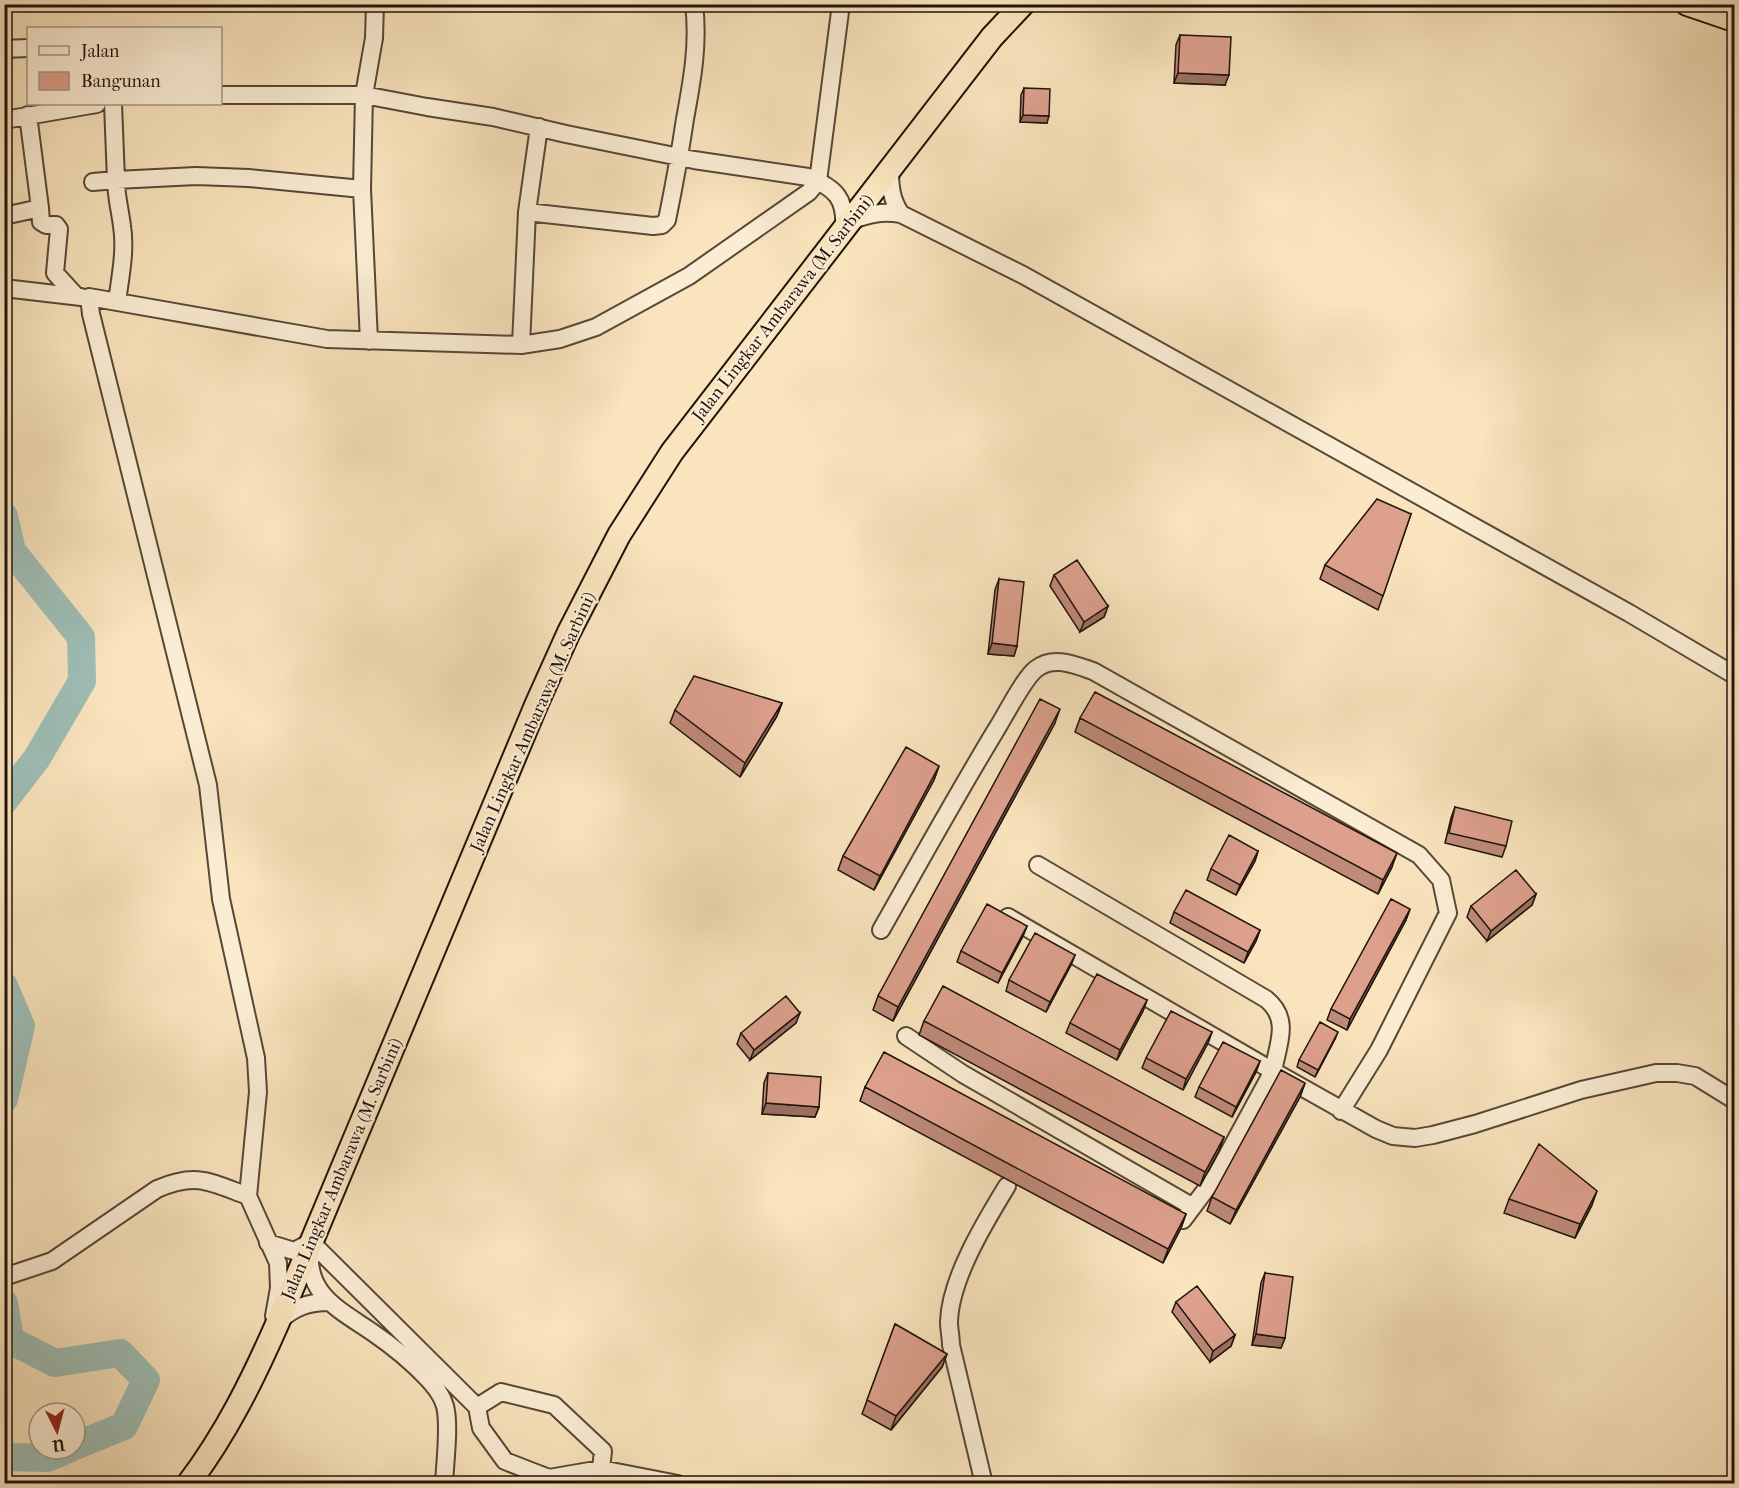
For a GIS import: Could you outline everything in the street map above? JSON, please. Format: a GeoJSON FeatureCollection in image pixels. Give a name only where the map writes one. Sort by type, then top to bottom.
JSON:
{"type":"FeatureCollection","features":[{"type":"Feature","properties":{"kind":"highway","name":"Jalan Lingkar Ambarawa (M. Sarbini)"},"geometry":{"type":"LineString","coordinates":[[188,1484],[244,1396],[278,1322],[537,703],[569,632],[619,535],[672,452],[992,37],[1023,4]]}},
{"type":"Feature","properties":{"kind":"highway"},"geometry":{"type":"LineString","coordinates":[[1687,4],[1734,20]]}},
{"type":"Feature","properties":{"kind":"street"},"geometry":{"type":"LineString","coordinates":[[369,341],[362,189],[364,95],[374,38],[375,4]]}},
{"type":"Feature","properties":{"kind":"street"},"geometry":{"type":"LineString","coordinates":[[527,212],[653,226],[662,225],[667,220],[680,156],[694,65],[697,30],[694,4]]}},
{"type":"Feature","properties":{"kind":"street"},"geometry":{"type":"LineString","coordinates":[[4,288],[117,302],[327,339],[521,345],[560,339],[596,327],[689,276],[809,192],[818,181],[841,4]]}},
{"type":"Feature","properties":{"kind":"street"},"geometry":{"type":"LineString","coordinates":[[4,49],[27,48]]}},
{"type":"Feature","properties":{"kind":"street"},"geometry":{"type":"LineString","coordinates":[[222,94],[364,95],[539,127],[694,160],[783,172],[818,181],[838,195],[844,206],[847,225],[871,213],[886,211],[901,214],[1023,275],[1619,607],[1734,675]]}},
{"type":"Feature","properties":{"kind":"street"},"geometry":{"type":"LineString","coordinates":[[4,120],[74,105]]}},
{"type":"Feature","properties":{"kind":"street"},"geometry":{"type":"LineString","coordinates":[[113,105],[117,203],[123,227],[123,250],[117,302]]}},
{"type":"Feature","properties":{"kind":"street"},"geometry":{"type":"LineString","coordinates":[[28,115],[41,222],[46,225],[56,225],[59,229],[55,273],[82,297],[91,315],[208,785],[221,899],[256,1058],[258,1092],[248,1196],[278,1263],[279,1288],[268,1343]]}},
{"type":"Feature","properties":{"kind":"street"},"geometry":{"type":"LineString","coordinates":[[521,345],[527,212],[539,127]]}},
{"type":"Feature","properties":{"kind":"street"},"geometry":{"type":"LineString","coordinates":[[838,195],[867,189],[886,175],[893,202],[901,214]]}},
{"type":"Feature","properties":{"kind":"street"},"geometry":{"type":"LineString","coordinates":[[93,182],[218,177],[362,189]]}},
{"type":"Feature","properties":{"kind":"street"},"geometry":{"type":"LineString","coordinates":[[4,216],[40,208]]}},
{"type":"Feature","properties":{"kind":"street"},"geometry":{"type":"LineString","coordinates":[[880,930],[956,795],[1036,669],[1049,662],[1063,662],[1093,671],[1419,855],[1441,880],[1448,913],[1379,1050],[1341,1111]]}},
{"type":"Feature","properties":{"kind":"street"},"geometry":{"type":"LineString","coordinates":[[906,1036],[1188,1214],[1216,1176],[1224,1148],[1273,1071],[1281,1035],[1276,1007],[1038,865]]}},
{"type":"Feature","properties":{"kind":"street"},"geometry":{"type":"LineString","coordinates":[[1000,913],[1341,1111],[1394,1136],[1415,1138],[1475,1124],[1581,1090],[1656,1073],[1695,1076],[1734,1100]]}},
{"type":"Feature","properties":{"kind":"street"},"geometry":{"type":"LineString","coordinates":[[4,1277],[52,1260],[157,1189],[174,1181],[191,1178],[206,1180],[248,1196]]}},
{"type":"Feature","properties":{"kind":"street"},"geometry":{"type":"LineString","coordinates":[[984,1484],[951,1345],[949,1322],[954,1293],[966,1263],[982,1227],[1006,1186]]}},
{"type":"Feature","properties":{"kind":"street"},"geometry":{"type":"LineString","coordinates":[[268,1243],[294,1251],[311,1242]]}},
{"type":"Feature","properties":{"kind":"street"},"geometry":{"type":"LineString","coordinates":[[311,1242],[309,1264],[312,1278],[329,1302],[375,1334],[421,1372],[441,1397],[447,1416],[444,1484]]}},
{"type":"Feature","properties":{"kind":"street"},"geometry":{"type":"LineString","coordinates":[[311,1242],[477,1407],[481,1428],[505,1461],[549,1478],[601,1469],[678,1484]]}},
{"type":"Feature","properties":{"kind":"street"},"geometry":{"type":"LineString","coordinates":[[278,1322],[288,1313],[302,1306],[313,1302],[329,1302]]}},
{"type":"Feature","properties":{"kind":"street"},"geometry":{"type":"LineString","coordinates":[[477,1407],[501,1392],[554,1405],[603,1451],[601,1469]]}},
{"type":"Feature","properties":{"kind":"building"},"geometry":{"type":"Polygon","coordinates":[[[1180,35],[1231,37],[1229,75],[1178,73],[1180,35]]]}},
{"type":"Feature","properties":{"kind":"building"},"geometry":{"type":"Polygon","coordinates":[[[1024,88],[1050,89],[1049,116],[1023,115],[1024,88]]]}},
{"type":"Feature","properties":{"kind":"building"},"geometry":{"type":"Polygon","coordinates":[[[1377,499],[1411,514],[1383,596],[1325,565],[1377,499]]]}},
{"type":"Feature","properties":{"kind":"building"},"geometry":{"type":"Polygon","coordinates":[[[1077,560],[1108,606],[1084,622],[1054,575],[1077,560]]]}},
{"type":"Feature","properties":{"kind":"building"},"geometry":{"type":"Polygon","coordinates":[[[999,579],[1024,582],[1017,646],[992,643],[999,579]]]}},
{"type":"Feature","properties":{"kind":"building"},"geometry":{"type":"Polygon","coordinates":[[[694,676],[782,703],[745,763],[675,710],[694,676]]]}},
{"type":"Feature","properties":{"kind":"building"},"geometry":{"type":"Polygon","coordinates":[[[1095,692],[1397,853],[1383,880],[1080,718],[1095,692]]]}},
{"type":"Feature","properties":{"kind":"building"},"geometry":{"type":"Polygon","coordinates":[[[1040,699],[1060,709],[898,1007],[878,996],[1040,699]]]}},
{"type":"Feature","properties":{"kind":"building"},"geometry":{"type":"Polygon","coordinates":[[[906,747],[939,766],[880,876],[843,856],[906,747]]]}},
{"type":"Feature","properties":{"kind":"building"},"geometry":{"type":"Polygon","coordinates":[[[1455,807],[1512,821],[1506,846],[1449,833],[1455,807]]]}},
{"type":"Feature","properties":{"kind":"building"},"geometry":{"type":"Polygon","coordinates":[[[1229,835],[1258,851],[1240,885],[1211,869],[1229,835]]]}},
{"type":"Feature","properties":{"kind":"building"},"geometry":{"type":"Polygon","coordinates":[[[1516,870],[1536,894],[1491,931],[1471,906],[1516,870]]]}},
{"type":"Feature","properties":{"kind":"building"},"geometry":{"type":"Polygon","coordinates":[[[1186,890],[1260,930],[1248,952],[1174,912],[1186,890]]]}},
{"type":"Feature","properties":{"kind":"building"},"geometry":{"type":"Polygon","coordinates":[[[1391,899],[1410,909],[1350,1019],[1331,1009],[1391,899]]]}},
{"type":"Feature","properties":{"kind":"building"},"geometry":{"type":"Polygon","coordinates":[[[987,904],[1027,926],[1002,973],[961,951],[987,904]]]}},
{"type":"Feature","properties":{"kind":"building"},"geometry":{"type":"Polygon","coordinates":[[[1035,933],[1075,955],[1050,1002],[1009,980],[1035,933]]]}},
{"type":"Feature","properties":{"kind":"building"},"geometry":{"type":"Polygon","coordinates":[[[1097,974],[1147,1000],[1120,1050],[1070,1023],[1097,974]]]}},
{"type":"Feature","properties":{"kind":"building"},"geometry":{"type":"Polygon","coordinates":[[[943,986],[1224,1137],[1205,1172],[924,1021],[943,986]]]}},
{"type":"Feature","properties":{"kind":"building"},"geometry":{"type":"Polygon","coordinates":[[[786,996],[800,1013],[754,1050],[741,1033],[786,996]]]}},
{"type":"Feature","properties":{"kind":"building"},"geometry":{"type":"Polygon","coordinates":[[[1171,1011],[1212,1032],[1186,1079],[1146,1058],[1171,1011]]]}},
{"type":"Feature","properties":{"kind":"building"},"geometry":{"type":"Polygon","coordinates":[[[1320,1022],[1338,1032],[1318,1070],[1299,1060],[1320,1022]]]}},
{"type":"Feature","properties":{"kind":"building"},"geometry":{"type":"Polygon","coordinates":[[[1223,1042],[1260,1061],[1236,1107],[1199,1087],[1223,1042]]]}},
{"type":"Feature","properties":{"kind":"building"},"geometry":{"type":"Polygon","coordinates":[[[884,1052],[1186,1214],[1168,1249],[865,1087],[884,1052]]]}},
{"type":"Feature","properties":{"kind":"building"},"geometry":{"type":"Polygon","coordinates":[[[1281,1070],[1305,1083],[1236,1210],[1212,1197],[1281,1070]]]}},
{"type":"Feature","properties":{"kind":"building"},"geometry":{"type":"Polygon","coordinates":[[[768,1073],[821,1077],[819,1107],[766,1103],[768,1073]]]}},
{"type":"Feature","properties":{"kind":"building"},"geometry":{"type":"Polygon","coordinates":[[[1539,1144],[1597,1191],[1580,1224],[1509,1199],[1539,1144]]]}},
{"type":"Feature","properties":{"kind":"building"},"geometry":{"type":"Polygon","coordinates":[[[1265,1273],[1293,1277],[1285,1338],[1256,1334],[1265,1273]]]}},
{"type":"Feature","properties":{"kind":"building"},"geometry":{"type":"Polygon","coordinates":[[[1197,1286],[1235,1335],[1213,1351],[1176,1302],[1197,1286]]]}},
{"type":"Feature","properties":{"kind":"building"},"geometry":{"type":"Polygon","coordinates":[[[895,1324],[947,1354],[896,1416],[867,1400],[895,1324]]]}},
{"type":"Feature","properties":{"kind":"waterway"},"geometry":{"type":"LineString","coordinates":[[4,516],[12,551],[81,637],[82,681],[37,758],[4,801]]}},
{"type":"Feature","properties":{"kind":"waterway"},"geometry":{"type":"LineString","coordinates":[[4,986],[21,1026],[4,1099]]}},
{"type":"Feature","properties":{"kind":"waterway"},"geometry":{"type":"LineString","coordinates":[[4,1303],[10,1340],[55,1363],[120,1353],[146,1380],[124,1426],[87,1441]]}},
{"type":"Feature","properties":{"kind":"waterway"},"geometry":{"type":"LineString","coordinates":[[4,1457],[27,1458]]}}]}
